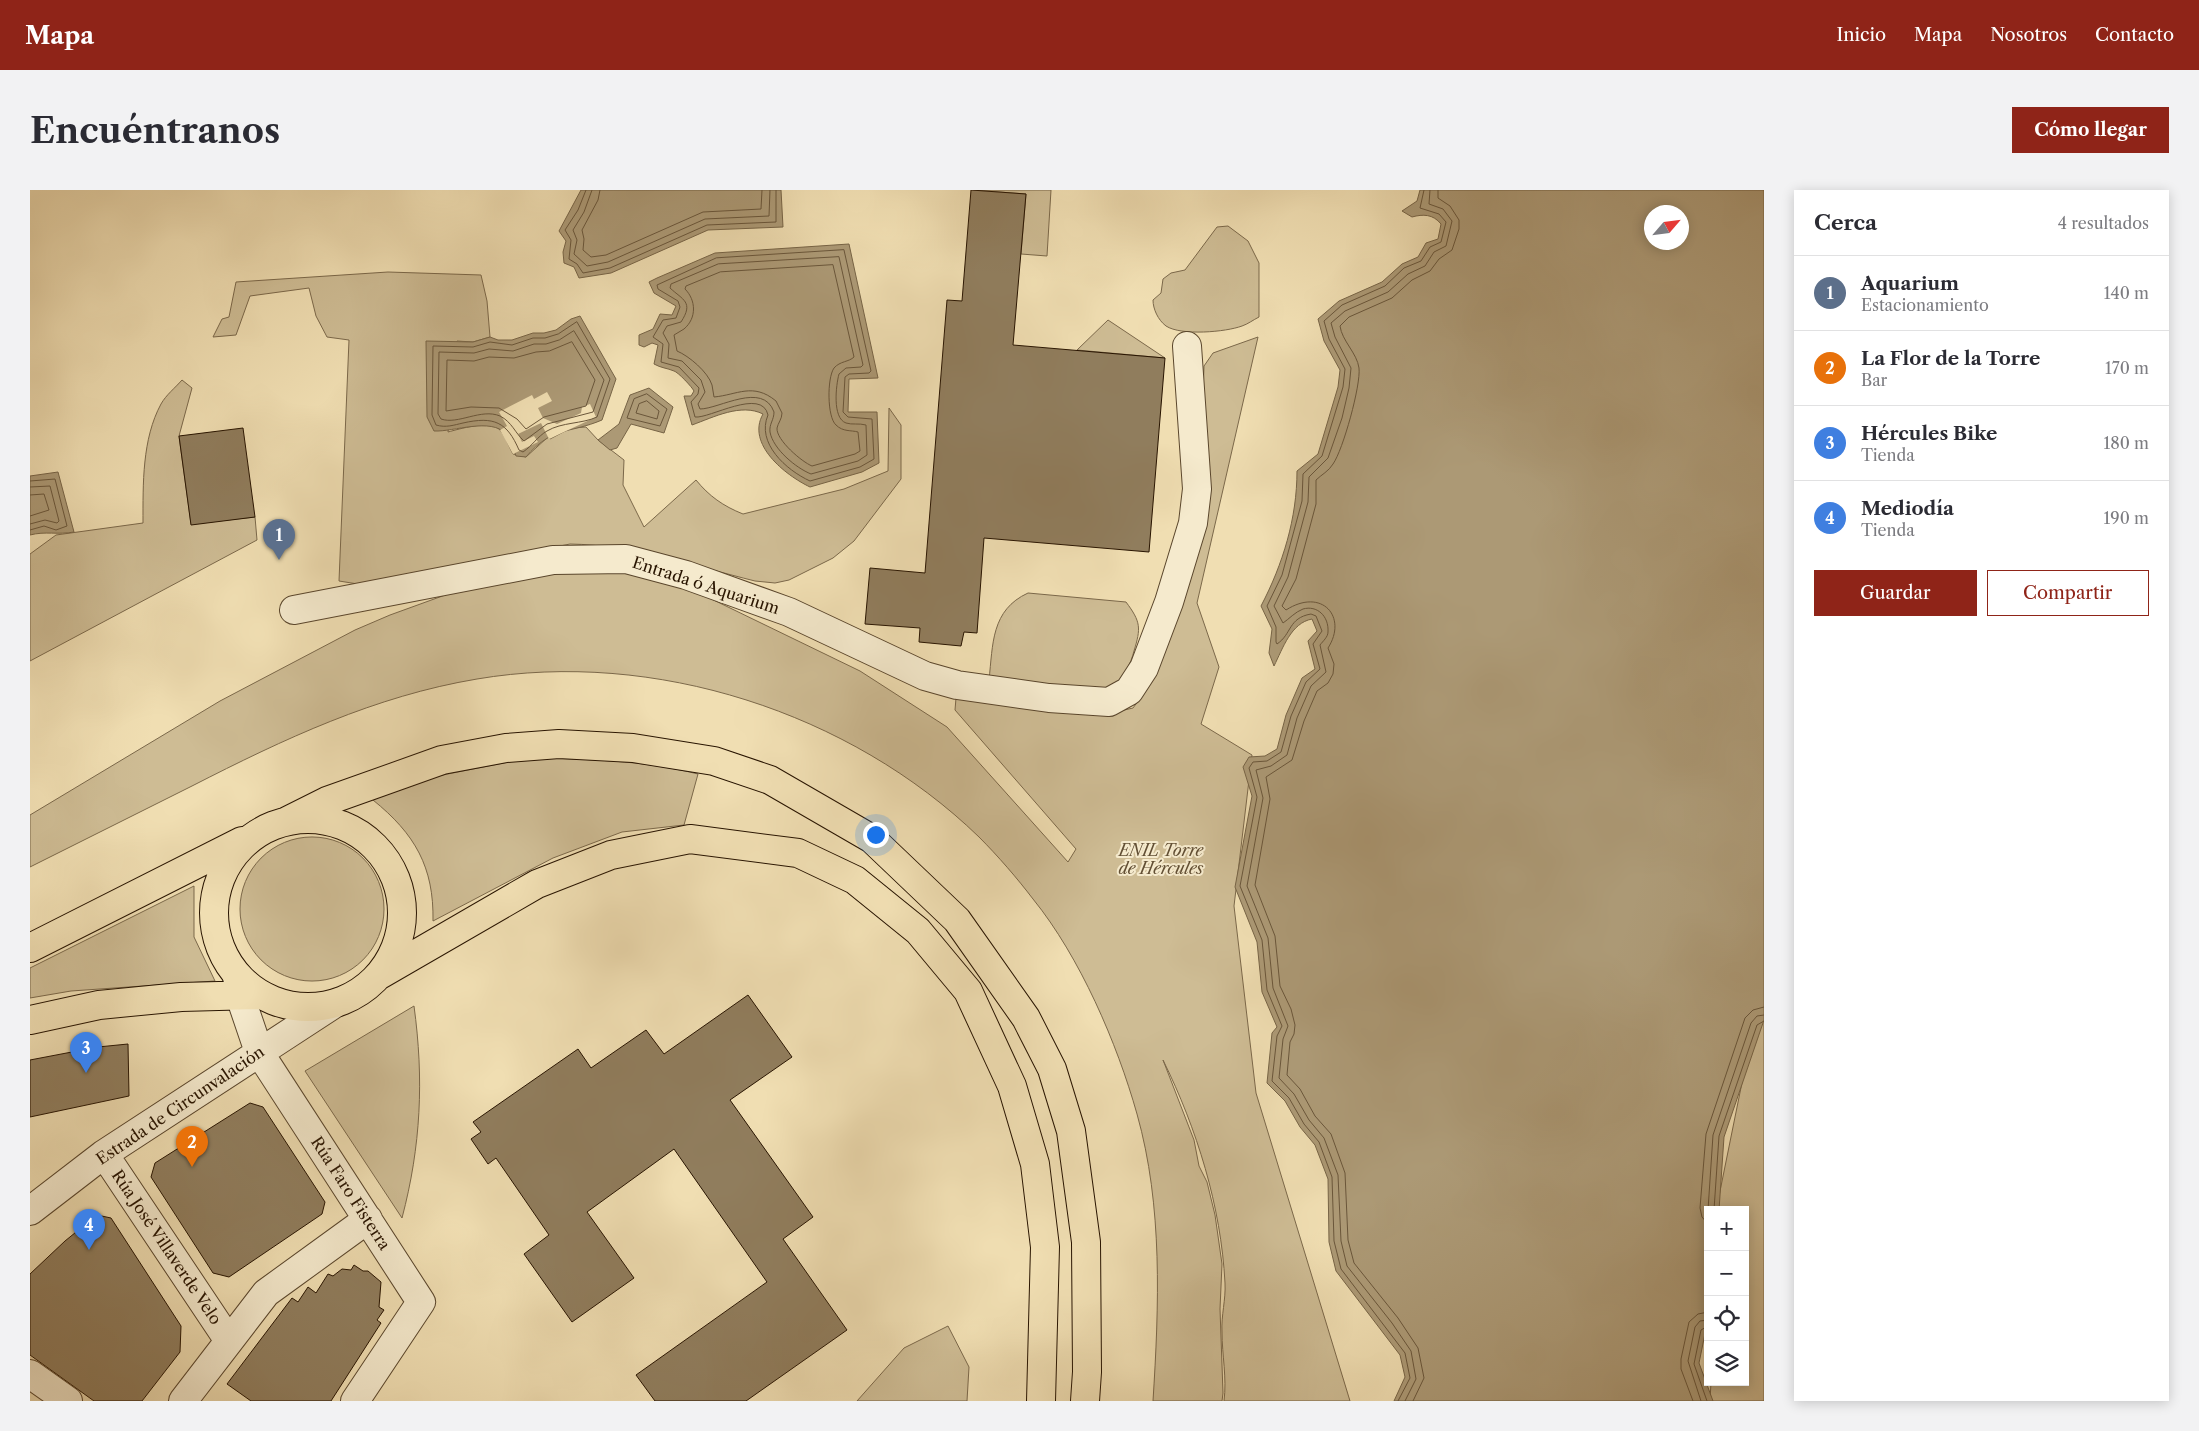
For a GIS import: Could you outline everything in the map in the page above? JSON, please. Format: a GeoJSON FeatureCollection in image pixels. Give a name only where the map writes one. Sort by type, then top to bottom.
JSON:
{"type":"FeatureCollection","features":[{"type":"Feature","properties":{"kind":"main road"},"geometry":{"type":"LineString","coordinates":[[30,948],[261,831],[287,821],[326,801],[442,760],[506,748],[559,744],[633,748],[714,761],[770,780],[872,839],[957,920],[1026,1018],[1052,1069],[1071,1131],[1086,1242],[1087,1372],[1085,1401]]}},
{"type":"Feature","properties":{"kind":"main road"},"geometry":{"type":"LineString","coordinates":[[287,821],[317,819],[345,826],[370,842],[389,865],[400,893],[402,922],[394,951],[378,976]]}},
{"type":"Feature","properties":{"kind":"main road"},"geometry":{"type":"LineString","coordinates":[[246,989],[222,953],[214,926],[214,898],[223,871],[239,848],[261,831]]}},
{"type":"Feature","properties":{"kind":"main road"},"geometry":{"type":"LineString","coordinates":[[30,1020],[99,1006],[246,989],[283,1004],[308,1008],[334,1004],[357,994],[378,976],[537,884],[611,855],[690,839],[798,853],[855,880],[918,930],[968,991],[1012,1086],[1035,1164],[1045,1247],[1041,1401]]}},
{"type":"Feature","properties":{"kind":"street","name":"Entrada ó Aquarium"},"geometry":{"type":"LineString","coordinates":[[294,610],[553,560],[626,560],[686,575],[789,612],[925,676],[957,685],[1049,698],[1110,702],[1129,691],[1144,668],[1169,602],[1193,523],[1197,489],[1187,346]]}},
{"type":"Feature","properties":{"kind":"street","name":"Rúa Faro Fisterra"},"geometry":{"type":"LineString","coordinates":[[246,989],[259,1052],[421,1302],[355,1401]]}},
{"type":"Feature","properties":{"kind":"street","name":"Estrada de Circunvalación"},"geometry":{"type":"LineString","coordinates":[[30,1212],[104,1154],[334,1004]]}},
{"type":"Feature","properties":{"kind":"street","name":"Rúa José Villaverde Velo"},"geometry":{"type":"LineString","coordinates":[[104,1154],[229,1341]]}},
{"type":"Feature","properties":{"kind":"street"},"geometry":{"type":"LineString","coordinates":[[183,1401],[266,1293],[368,1219]]}},
{"type":"Feature","properties":{"kind":"street"},"geometry":{"type":"LineString","coordinates":[[30,1374],[68,1401]]}},
{"type":"Feature","properties":{"kind":"green space"},"geometry":{"type":"Polygon","coordinates":[[[973,190],[1051,190],[1047,256],[1021,254],[1026,194],[973,190]]]}},
{"type":"Feature","properties":{"kind":"green space"},"geometry":{"type":"Polygon","coordinates":[[[1228,226],[1248,241],[1259,263],[1259,317],[1242,326],[1215,331],[1182,331],[1166,326],[1156,314],[1153,300],[1161,293],[1163,279],[1171,273],[1185,270],[1217,227],[1228,226]]]}},
{"type":"Feature","properties":{"kind":"green space"},"geometry":{"type":"Polygon","coordinates":[[[388,272],[481,275],[487,301],[490,337],[473,342],[457,341],[448,432],[474,426],[495,426],[503,434],[513,454],[526,457],[548,437],[550,439],[571,428],[586,427],[598,440],[624,460],[623,485],[644,527],[696,480],[717,500],[743,514],[844,489],[888,471],[889,408],[901,425],[901,479],[854,541],[833,558],[789,580],[775,583],[755,581],[640,552],[594,545],[570,544],[364,585],[339,581],[349,340],[327,337],[316,316],[309,288],[250,296],[236,335],[213,337],[222,319],[229,317],[236,282],[388,272]]]}},
{"type":"Feature","properties":{"kind":"green space"},"geometry":{"type":"Polygon","coordinates":[[[1108,320],[1165,358],[1077,350],[1108,320]]]}},
{"type":"Feature","properties":{"kind":"green space","name":"ENIL Torre de Hércules"},"geometry":{"type":"Polygon","coordinates":[[[1258,337],[1197,603],[1219,667],[1201,724],[1252,755],[1234,906],[1256,1093],[1350,1401],[1224,1401],[1222,1326],[1225,1283],[1223,1254],[1213,1197],[1197,1141],[1163,1060],[1194,1140],[1199,1166],[1207,1182],[1215,1215],[1222,1264],[1220,1309],[1223,1393],[1222,1401],[1153,1401],[1157,1329],[1157,1256],[1151,1184],[1145,1149],[1129,1087],[1108,1030],[1081,974],[1050,922],[1033,899],[979,837],[928,793],[871,755],[810,724],[746,700],[680,683],[612,673],[544,672],[477,679],[402,696],[331,721],[261,752],[30,867],[30,815],[220,701],[355,630],[390,615],[459,590],[522,576],[581,570],[627,572],[695,591],[860,671],[947,727],[1068,862],[1076,849],[955,710],[956,698],[1107,714],[1133,708],[1146,690],[1166,649],[1198,537],[1204,366],[1213,353],[1258,337]]]}},
{"type":"Feature","properties":{"kind":"green space"},"geometry":{"type":"Polygon","coordinates":[[[182,380],[192,388],[179,436],[191,524],[255,517],[257,540],[30,661],[30,554],[56,535],[143,523],[145,462],[150,432],[161,404],[182,380]]]}},
{"type":"Feature","properties":{"kind":"green space"},"geometry":{"type":"Polygon","coordinates":[[[1028,593],[1126,602],[1135,615],[1138,631],[1131,661],[1126,671],[1115,684],[1102,688],[1071,689],[989,680],[993,641],[1000,619],[1016,600],[1028,593]]]}},
{"type":"Feature","properties":{"kind":"green space"},"geometry":{"type":"Polygon","coordinates":[[[529,758],[635,763],[698,774],[684,825],[622,832],[553,858],[433,921],[430,884],[426,868],[419,853],[411,839],[400,826],[373,800],[417,780],[529,758]]]}},
{"type":"Feature","properties":{"kind":"green space"},"geometry":{"type":"Polygon","coordinates":[[[312,837],[340,842],[363,858],[379,881],[384,909],[379,937],[363,960],[340,976],[312,981],[284,976],[261,960],[245,937],[240,909],[245,881],[261,858],[284,842],[312,837]]]}},
{"type":"Feature","properties":{"kind":"green space"},"geometry":{"type":"Polygon","coordinates":[[[194,886],[194,937],[215,981],[71,991],[30,998],[30,968],[194,886]]]}},
{"type":"Feature","properties":{"kind":"green space"},"geometry":{"type":"Polygon","coordinates":[[[1764,974],[1764,1401],[1710,1401],[1711,1386],[1749,1386],[1749,1206],[1717,1206],[1764,974]]]}},
{"type":"Feature","properties":{"kind":"green space"},"geometry":{"type":"Polygon","coordinates":[[[414,1006],[419,1060],[419,1112],[413,1165],[402,1218],[305,1071],[414,1006]]]}},
{"type":"Feature","properties":{"kind":"green space"},"geometry":{"type":"Polygon","coordinates":[[[948,1326],[969,1367],[967,1401],[857,1401],[904,1348],[948,1326]]]}},
{"type":"Feature","properties":{"kind":"water"},"geometry":{"type":"Polygon","coordinates":[[[581,190],[781,190],[783,227],[708,230],[611,273],[579,278],[574,267],[564,263],[563,252],[566,241],[559,231],[581,190]]]}},
{"type":"Feature","properties":{"kind":"water"},"geometry":{"type":"Polygon","coordinates":[[[1420,190],[1764,190],[1764,1020],[1724,1137],[1719,1206],[1704,1206],[1704,1339],[1699,1363],[1704,1377],[1704,1386],[1707,1386],[1713,1401],[1394,1401],[1405,1377],[1400,1355],[1336,1271],[1329,1242],[1328,1179],[1315,1145],[1300,1127],[1285,1101],[1267,1083],[1272,1033],[1277,1027],[1262,992],[1257,942],[1235,887],[1252,796],[1243,767],[1249,757],[1265,756],[1277,749],[1286,715],[1302,678],[1315,669],[1308,641],[1317,631],[1312,619],[1298,625],[1288,637],[1274,666],[1269,653],[1272,629],[1261,606],[1276,574],[1287,540],[1294,506],[1297,471],[1318,454],[1338,387],[1340,370],[1324,341],[1318,319],[1339,301],[1382,282],[1402,264],[1418,257],[1426,243],[1438,239],[1441,224],[1435,218],[1420,215],[1412,217],[1402,211],[1417,201],[1420,190]]]}},
{"type":"Feature","properties":{"kind":"water"},"geometry":{"type":"Polygon","coordinates":[[[849,244],[878,378],[849,379],[848,412],[877,412],[879,463],[862,472],[810,487],[780,467],[764,447],[759,425],[763,414],[746,410],[728,412],[692,425],[684,396],[691,396],[694,391],[676,372],[654,364],[658,345],[652,343],[644,347],[639,345],[639,335],[653,329],[660,314],[672,315],[676,306],[654,293],[649,282],[657,278],[715,253],[849,244]]]}},
{"type":"Feature","properties":{"kind":"water"},"geometry":{"type":"Polygon","coordinates":[[[580,316],[616,379],[602,420],[553,435],[535,447],[526,457],[516,456],[506,434],[491,426],[472,426],[434,431],[427,417],[426,341],[473,342],[490,337],[498,340],[512,340],[533,333],[556,330],[571,319],[580,316]]]}},
{"type":"Feature","properties":{"kind":"water"},"geometry":{"type":"Polygon","coordinates":[[[649,388],[673,407],[664,433],[631,424],[617,448],[610,450],[598,440],[619,424],[630,395],[649,388]]]}},
{"type":"Feature","properties":{"kind":"water"},"geometry":{"type":"Polygon","coordinates":[[[58,472],[74,532],[30,535],[30,476],[58,472]]]}},
{"type":"Feature","properties":{"kind":"pier"},"geometry":{"type":"Polygon","coordinates":[[[547,392],[552,401],[538,408],[543,418],[557,424],[581,413],[582,407],[590,404],[596,417],[549,439],[541,423],[518,434],[522,442],[534,436],[538,442],[513,454],[500,430],[507,426],[499,412],[532,395],[534,399],[547,392]]]}},
{"type":"Feature","properties":{"kind":"building"},"geometry":{"type":"Polygon","coordinates":[[[971,190],[1026,194],[1013,345],[1165,358],[1149,552],[984,538],[977,633],[964,632],[961,646],[919,642],[920,628],[865,624],[870,568],[925,573],[947,300],[962,301],[971,190]]]}},
{"type":"Feature","properties":{"kind":"building"},"geometry":{"type":"Polygon","coordinates":[[[243,428],[255,517],[191,525],[179,436],[243,428]]]}},
{"type":"Feature","properties":{"kind":"building"},"geometry":{"type":"Polygon","coordinates":[[[748,995],[792,1057],[730,1100],[813,1217],[783,1239],[847,1330],[746,1401],[655,1401],[636,1375],[767,1282],[674,1149],[587,1212],[634,1278],[572,1322],[524,1254],[549,1235],[496,1158],[488,1164],[471,1139],[481,1132],[473,1122],[578,1049],[591,1068],[646,1030],[664,1054],[748,995]]]}},
{"type":"Feature","properties":{"kind":"building"},"geometry":{"type":"Polygon","coordinates":[[[128,1044],[129,1096],[30,1117],[30,1060],[98,1047],[128,1044]]]}},
{"type":"Feature","properties":{"kind":"building"},"geometry":{"type":"Polygon","coordinates":[[[250,1103],[263,1107],[325,1202],[322,1214],[229,1277],[213,1273],[151,1177],[155,1163],[250,1103]]]}},
{"type":"Feature","properties":{"kind":"building"},"geometry":{"type":"Polygon","coordinates":[[[97,1215],[111,1218],[181,1326],[180,1352],[142,1401],[94,1401],[30,1355],[30,1274],[65,1241],[97,1215]]]}},
{"type":"Feature","properties":{"kind":"building"},"geometry":{"type":"Polygon","coordinates":[[[354,1265],[363,1271],[368,1271],[381,1282],[379,1307],[384,1310],[377,1320],[381,1323],[331,1401],[251,1401],[227,1384],[292,1298],[298,1302],[308,1287],[316,1293],[328,1274],[333,1276],[342,1269],[351,1270],[354,1265]]]}},
{"type":"Feature","properties":{"kind":"place","name":"Aquarium"},"geometry":{"type":"Point","coordinates":[279,560]}},
{"type":"Feature","properties":{"kind":"place","name":"Hércules Bike"},"geometry":{"type":"Point","coordinates":[86,1073]}},
{"type":"Feature","properties":{"kind":"place","name":"La Flor de la Torre"},"geometry":{"type":"Point","coordinates":[192,1167]}},
{"type":"Feature","properties":{"kind":"place","name":"Mediodía"},"geometry":{"type":"Point","coordinates":[89,1250]}}]}
